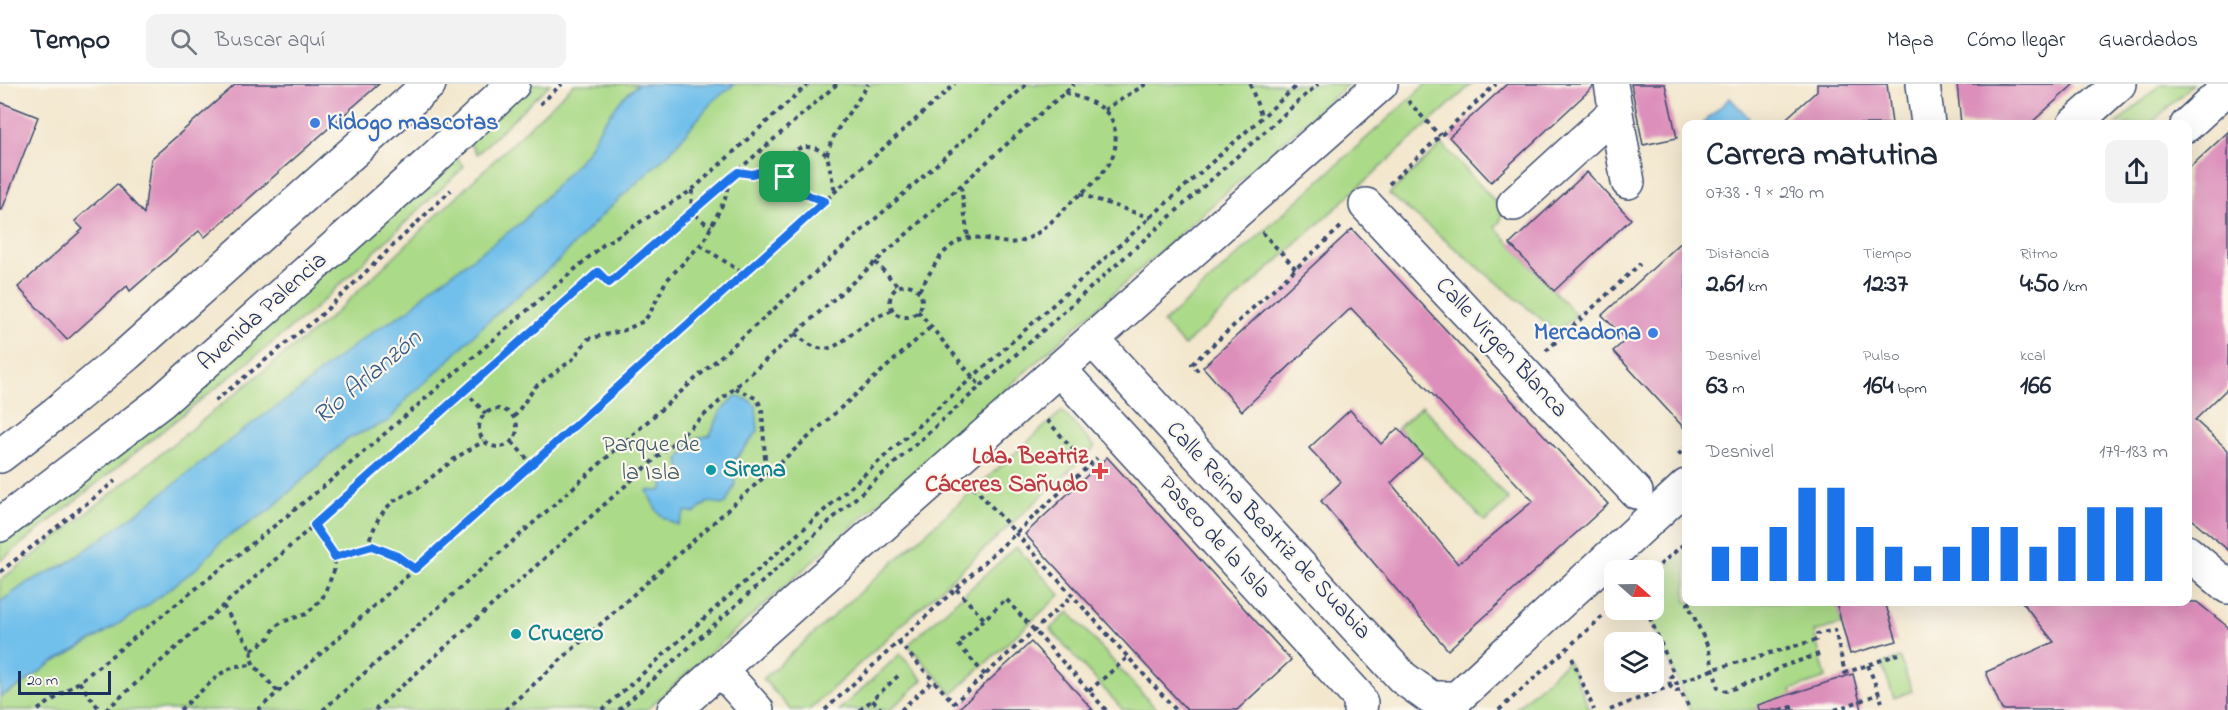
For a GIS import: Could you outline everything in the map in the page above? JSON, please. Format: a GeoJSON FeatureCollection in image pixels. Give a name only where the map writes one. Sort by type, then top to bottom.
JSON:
{"type":"FeatureCollection","features":[{"type":"Feature","properties":{"kind":"main road"},"geometry":{"type":"LineString","coordinates":[[0,456],[57,413],[126,355],[429,84]]}},
{"type":"Feature","properties":{"kind":"main road"},"geometry":{"type":"LineString","coordinates":[[1923,84],[1928,120]]}},
{"type":"Feature","properties":{"kind":"main road"},"geometry":{"type":"LineString","coordinates":[[2078,120],[2119,84]]}},
{"type":"Feature","properties":{"kind":"main road","name":"Avenida Palencia"},"geometry":{"type":"LineString","coordinates":[[0,525],[161,402],[412,178],[506,85]]}},
{"type":"Feature","properties":{"kind":"main road"},"geometry":{"type":"LineString","coordinates":[[2192,120],[2228,87]]}},
{"type":"Feature","properties":{"kind":"main road"},"geometry":{"type":"LineString","coordinates":[[674,710],[1093,340],[1392,89]]}},
{"type":"Feature","properties":{"kind":"main road"},"geometry":{"type":"LineString","coordinates":[[1613,98],[1628,182]]}},
{"type":"Feature","properties":{"kind":"main road"},"geometry":{"type":"LineString","coordinates":[[1514,204],[1613,98]]}},
{"type":"Feature","properties":{"kind":"main road","name":"Calle Virgen Blanca"},"geometry":{"type":"LineString","coordinates":[[1366,205],[1636,492]]}},
{"type":"Feature","properties":{"kind":"main road","name":"Calle Reina Beatriz de Suabia"},"geometry":{"type":"LineString","coordinates":[[1093,340],[1403,678],[1431,698],[1454,704]]}},
{"type":"Feature","properties":{"kind":"main road","name":"Paseo de la Isla"},"geometry":{"type":"LineString","coordinates":[[1060,370],[1357,695],[1361,703],[1360,710]]}},
{"type":"Feature","properties":{"kind":"main road"},"geometry":{"type":"LineString","coordinates":[[1454,704],[1682,490]]}},
{"type":"Feature","properties":{"kind":"main road"},"geometry":{"type":"LineString","coordinates":[[2192,556],[2228,587]]}},
{"type":"Feature","properties":{"kind":"main road"},"geometry":{"type":"LineString","coordinates":[[720,669],[757,710]]}},
{"type":"Feature","properties":{"kind":"path"},"geometry":{"type":"LineString","coordinates":[[38,710],[79,682],[323,487],[603,245],[692,190],[808,84]]}},
{"type":"Feature","properties":{"kind":"path"},"geometry":{"type":"LineString","coordinates":[[106,710],[598,272],[609,283],[837,84]]}},
{"type":"Feature","properties":{"kind":"path"},"geometry":{"type":"LineString","coordinates":[[835,192],[827,154],[835,133],[868,84]]}},
{"type":"Feature","properties":{"kind":"path"},"geometry":{"type":"LineString","coordinates":[[258,710],[955,84]]}},
{"type":"Feature","properties":{"kind":"path"},"geometry":{"type":"LineString","coordinates":[[324,710],[1028,84]]}},
{"type":"Feature","properties":{"kind":"path"},"geometry":{"type":"LineString","coordinates":[[375,710],[1074,84]]}},
{"type":"Feature","properties":{"kind":"path"},"geometry":{"type":"LineString","coordinates":[[1104,110],[1146,84]]}},
{"type":"Feature","properties":{"kind":"path"},"geometry":{"type":"LineString","coordinates":[[1250,84],[1262,118]]}},
{"type":"Feature","properties":{"kind":"path"},"geometry":{"type":"LineString","coordinates":[[602,710],[1299,84]]}},
{"type":"Feature","properties":{"kind":"path"},"geometry":{"type":"LineString","coordinates":[[619,710],[1318,84]]}},
{"type":"Feature","properties":{"kind":"path"},"geometry":{"type":"LineString","coordinates":[[1392,89],[1440,136]]}},
{"type":"Feature","properties":{"kind":"path"},"geometry":{"type":"LineString","coordinates":[[919,290],[907,284],[898,286],[890,300],[892,310],[905,317],[918,311],[922,303],[919,290],[940,255],[951,245],[977,237],[1009,244],[1021,242],[1033,236],[1101,174],[1110,162],[1116,151],[1114,126],[1104,110],[1065,92]]}},
{"type":"Feature","properties":{"kind":"path"},"geometry":{"type":"LineString","coordinates":[[825,201],[790,185],[785,177],[784,165],[794,150],[803,146],[813,146],[827,154]]}},
{"type":"Feature","properties":{"kind":"path"},"geometry":{"type":"LineString","coordinates":[[738,172],[752,174],[784,165]]}},
{"type":"Feature","properties":{"kind":"path"},"geometry":{"type":"LineString","coordinates":[[514,417],[535,387],[572,360],[588,339],[625,330],[644,321],[666,281],[700,245],[711,227],[725,199],[729,179]]}},
{"type":"Feature","properties":{"kind":"path"},"geometry":{"type":"LineString","coordinates":[[961,185],[968,238]]}},
{"type":"Feature","properties":{"kind":"path"},"geometry":{"type":"LineString","coordinates":[[691,212],[692,190]]}},
{"type":"Feature","properties":{"kind":"path"},"geometry":{"type":"LineString","coordinates":[[1080,194],[1151,218]]}},
{"type":"Feature","properties":{"kind":"path"},"geometry":{"type":"LineString","coordinates":[[691,212],[711,227]]}},
{"type":"Feature","properties":{"kind":"path"},"geometry":{"type":"LineString","coordinates":[[1257,226],[1296,269]]}},
{"type":"Feature","properties":{"kind":"path"},"geometry":{"type":"LineString","coordinates":[[700,245],[744,274]]}},
{"type":"Feature","properties":{"kind":"path"},"geometry":{"type":"LineString","coordinates":[[875,262],[898,286]]}},
{"type":"Feature","properties":{"kind":"path"},"geometry":{"type":"LineString","coordinates":[[1566,332],[1640,264]]}},
{"type":"Feature","properties":{"kind":"path"},"geometry":{"type":"LineString","coordinates":[[795,333],[816,349],[827,349],[838,345],[873,318],[892,310]]}},
{"type":"Feature","properties":{"kind":"path"},"geometry":{"type":"LineString","coordinates":[[918,311],[985,391]]}},
{"type":"Feature","properties":{"kind":"path"},"geometry":{"type":"LineString","coordinates":[[505,710],[932,326]]}},
{"type":"Feature","properties":{"kind":"path"},"geometry":{"type":"LineString","coordinates":[[735,388],[757,399],[762,409],[766,475]]}},
{"type":"Feature","properties":{"kind":"path"},"geometry":{"type":"LineString","coordinates":[[465,391],[486,414]]}},
{"type":"Feature","properties":{"kind":"path"},"geometry":{"type":"LineString","coordinates":[[497,409],[510,413],[514,417],[518,428],[512,442],[506,446],[494,448],[480,436],[479,424],[486,414],[497,409]]}},
{"type":"Feature","properties":{"kind":"path"},"geometry":{"type":"LineString","coordinates":[[1044,416],[1088,466]]}},
{"type":"Feature","properties":{"kind":"path"},"geometry":{"type":"LineString","coordinates":[[366,547],[379,517],[392,502],[418,488],[457,458],[484,441]]}},
{"type":"Feature","properties":{"kind":"path"},"geometry":{"type":"LineString","coordinates":[[512,442],[532,464]]}},
{"type":"Feature","properties":{"kind":"path"},"geometry":{"type":"LineString","coordinates":[[825,710],[1101,454]]}},
{"type":"Feature","properties":{"kind":"path"},"geometry":{"type":"LineString","coordinates":[[970,483],[1176,710]]}},
{"type":"Feature","properties":{"kind":"path"},"geometry":{"type":"LineString","coordinates":[[252,650],[268,638],[275,627],[282,622],[306,614],[322,599],[334,571],[334,557],[314,525]]}},
{"type":"Feature","properties":{"kind":"path"},"geometry":{"type":"LineString","coordinates":[[1664,561],[1682,545]]}},
{"type":"Feature","properties":{"kind":"path"},"geometry":{"type":"LineString","coordinates":[[334,557],[366,547],[385,549],[415,569]]}},
{"type":"Feature","properties":{"kind":"path"},"geometry":{"type":"LineString","coordinates":[[956,589],[985,620]]}},
{"type":"Feature","properties":{"kind":"path"},"geometry":{"type":"LineString","coordinates":[[898,642],[954,703],[1072,596]]}},
{"type":"Feature","properties":{"kind":"path"},"geometry":{"type":"LineString","coordinates":[[985,675],[958,644],[1006,599],[1106,710]]}},
{"type":"Feature","properties":{"kind":"path"},"geometry":{"type":"LineString","coordinates":[[223,606],[252,650],[251,659],[254,665],[278,692]]}},
{"type":"Feature","properties":{"kind":"path"},"geometry":{"type":"LineString","coordinates":[[1689,606],[1708,647],[1718,688],[1726,691],[1762,679],[1781,667],[1819,654]]}},
{"type":"Feature","properties":{"kind":"path"},"geometry":{"type":"LineString","coordinates":[[1499,710],[1604,615]]}},
{"type":"Feature","properties":{"kind":"path"},"geometry":{"type":"LineString","coordinates":[[1651,620],[1674,674],[1670,678],[1670,686]]}},
{"type":"Feature","properties":{"kind":"path"},"geometry":{"type":"LineString","coordinates":[[1610,710],[1714,669],[1816,640],[1817,634],[1835,630],[1845,673],[1899,654]]}},
{"type":"Feature","properties":{"kind":"path"},"geometry":{"type":"LineString","coordinates":[[1089,691],[1128,657]]}},
{"type":"Feature","properties":{"kind":"path"},"geometry":{"type":"LineString","coordinates":[[1572,658],[1594,710]]}},
{"type":"Feature","properties":{"kind":"path"},"geometry":{"type":"LineString","coordinates":[[180,710],[220,674],[235,666],[254,665]]}},
{"type":"Feature","properties":{"kind":"path"},"geometry":{"type":"LineString","coordinates":[[1868,665],[1882,702]]}},
{"type":"Feature","properties":{"kind":"path"},"geometry":{"type":"LineString","coordinates":[[860,710],[898,676]]}},
{"type":"Feature","properties":{"kind":"path"},"geometry":{"type":"LineString","coordinates":[[901,710],[933,681]]}},
{"type":"Feature","properties":{"kind":"path"},"geometry":{"type":"LineString","coordinates":[[79,682],[100,710]]}},
{"type":"Feature","properties":{"kind":"path"},"geometry":{"type":"LineString","coordinates":[[1670,686],[1676,691],[1680,690],[1690,710]]}},
{"type":"Feature","properties":{"kind":"path"},"geometry":{"type":"LineString","coordinates":[[1835,710],[1879,694]]}},
{"type":"Feature","properties":{"kind":"path"},"geometry":{"type":"LineString","coordinates":[[872,699],[882,710]]}},
{"type":"Feature","properties":{"kind":"path"},"geometry":{"type":"LineString","coordinates":[[1168,710],[1172,706]]}},
{"type":"Feature","properties":{"kind":"path"},"geometry":{"type":"LineString","coordinates":[[1780,710],[1796,706]]}},
{"type":"Feature","properties":{"kind":"green space"},"geometry":{"type":"Polygon","coordinates":[[[526,84],[550,84],[477,154],[467,140],[526,84]]]}},
{"type":"Feature","properties":{"kind":"green space","name":"Parque de la Isla"},"geometry":{"type":"Polygon","coordinates":[[[574,84],[1348,84],[646,710],[0,710],[0,580],[32,557],[331,317],[574,84]]]}},
{"type":"Feature","properties":{"kind":"green space"},"geometry":{"type":"Polygon","coordinates":[[[1426,84],[1472,84],[1184,346],[1163,323],[1426,84]]]}},
{"type":"Feature","properties":{"kind":"green space"},"geometry":{"type":"Polygon","coordinates":[[[2161,84],[2193,84],[2154,120],[2120,120],[2161,84]]]}},
{"type":"Feature","properties":{"kind":"green space"},"geometry":{"type":"Polygon","coordinates":[[[1442,144],[1502,209],[1501,220],[1495,227],[1576,315],[1557,332],[1389,194],[1442,144]]]}},
{"type":"Feature","properties":{"kind":"green space"},"geometry":{"type":"Polygon","coordinates":[[[452,152],[464,167],[312,311],[0,561],[0,536],[452,152]]]}},
{"type":"Feature","properties":{"kind":"green space"},"geometry":{"type":"Polygon","coordinates":[[[1422,406],[1509,500],[1485,522],[1398,428],[1422,406]]]}},
{"type":"Feature","properties":{"kind":"green space"},"geometry":{"type":"Polygon","coordinates":[[[1062,411],[1095,447],[809,710],[791,710],[763,679],[1062,411]]]}},
{"type":"Feature","properties":{"kind":"green space"},"geometry":{"type":"Polygon","coordinates":[[[1016,547],[1060,595],[952,694],[908,645],[1016,547]]]}},
{"type":"Feature","properties":{"kind":"green space"},"geometry":{"type":"Polygon","coordinates":[[[1682,554],[1682,606],[1837,606],[1842,624],[1814,632],[1826,678],[1791,690],[1796,706],[1780,710],[1690,710],[1664,650],[1664,632],[1656,632],[1651,620],[1664,620],[1664,570],[1682,554]]]}},
{"type":"Feature","properties":{"kind":"green space"},"geometry":{"type":"Polygon","coordinates":[[[1069,612],[1157,710],[1123,710],[1050,629],[1069,612]]]}},
{"type":"Feature","properties":{"kind":"green space"},"geometry":{"type":"Polygon","coordinates":[[[900,654],[923,680],[890,710],[839,710],[900,654]]]}},
{"type":"Feature","properties":{"kind":"green space"},"geometry":{"type":"Polygon","coordinates":[[[1900,658],[1912,691],[1894,698],[1882,664],[1900,658]]]}},
{"type":"Feature","properties":{"kind":"green space"},"geometry":{"type":"Polygon","coordinates":[[[1568,661],[1590,710],[1514,710],[1568,661]]]}},
{"type":"Feature","properties":{"kind":"water","name":"Río Arlanzón"},"geometry":{"type":"Polygon","coordinates":[[[638,84],[735,84],[712,102],[670,152],[605,212],[558,261],[485,324],[430,379],[408,397],[389,421],[347,439],[269,511],[224,539],[197,568],[147,606],[0,697],[0,602],[28,582],[66,564],[133,516],[247,427],[299,391],[322,370],[371,333],[409,310],[432,288],[522,222],[586,153],[603,123],[622,99],[638,84]]]}},
{"type":"Feature","properties":{"kind":"water"},"geometry":{"type":"Polygon","coordinates":[[[1730,98],[1749,118],[1747,120],[1706,120],[1730,98]]]}},
{"type":"Feature","properties":{"kind":"water"},"geometry":{"type":"Polygon","coordinates":[[[736,396],[749,400],[756,406],[758,431],[734,461],[735,484],[726,503],[721,505],[710,502],[695,513],[686,511],[678,525],[665,519],[652,503],[647,490],[660,491],[663,488],[666,473],[681,478],[683,473],[678,461],[692,440],[710,435],[721,411],[736,396]]]}},
{"type":"Feature","properties":{"kind":"building"},"geometry":{"type":"Polygon","coordinates":[[[236,84],[379,84],[205,237],[199,231],[130,291],[127,286],[67,340],[18,287],[83,229],[75,221],[117,184],[144,214],[151,159],[236,84]]]}},
{"type":"Feature","properties":{"kind":"building"},"geometry":{"type":"Polygon","coordinates":[[[1507,84],[1593,84],[1593,87],[1491,182],[1449,137],[1507,84]]]}},
{"type":"Feature","properties":{"kind":"building"},"geometry":{"type":"Polygon","coordinates":[[[1631,84],[1665,84],[1677,138],[1643,145],[1631,84]]]}},
{"type":"Feature","properties":{"kind":"building"},"geometry":{"type":"Polygon","coordinates":[[[1817,84],[1887,84],[1892,120],[1784,120],[1817,91],[1817,84]]]}},
{"type":"Feature","properties":{"kind":"building"},"geometry":{"type":"Polygon","coordinates":[[[1957,84],[2074,84],[2034,120],[1961,120],[1957,84]]]}},
{"type":"Feature","properties":{"kind":"building"},"geometry":{"type":"Polygon","coordinates":[[[0,102],[38,117],[2,210],[0,210],[0,102]]]}},
{"type":"Feature","properties":{"kind":"building"},"geometry":{"type":"Polygon","coordinates":[[[2228,132],[2228,388],[2195,420],[2228,450],[2228,550],[2192,519],[2192,165],[2228,132]]]}},
{"type":"Feature","properties":{"kind":"building"},"geometry":{"type":"Polygon","coordinates":[[[1587,172],[1631,219],[1554,291],[1510,244],[1587,172]]]}},
{"type":"Feature","properties":{"kind":"building"},"geometry":{"type":"Polygon","coordinates":[[[1352,229],[1608,504],[1448,650],[1321,501],[1341,482],[1309,448],[1350,410],[1381,444],[1398,428],[1422,454],[1391,483],[1458,564],[1533,501],[1351,308],[1242,411],[1203,367],[1352,229]]]}},
{"type":"Feature","properties":{"kind":"building","name":"Mercadona"},"geometry":{"type":"Polygon","coordinates":[[[1682,242],[1682,426],[1613,351],[1626,340],[1602,315],[1682,242]]]}},
{"type":"Feature","properties":{"kind":"building"},"geometry":{"type":"Polygon","coordinates":[[[1107,457],[1291,660],[1237,710],[1187,710],[1025,534],[1107,457]]]}},
{"type":"Feature","properties":{"kind":"building"},"geometry":{"type":"Polygon","coordinates":[[[2192,602],[2197,602],[2228,627],[2228,710],[2002,710],[1986,672],[2054,642],[2025,606],[2192,606],[2192,602]]]}},
{"type":"Feature","properties":{"kind":"building"},"geometry":{"type":"Polygon","coordinates":[[[1837,606],[1886,606],[1897,641],[1850,654],[1837,606]]]}},
{"type":"Feature","properties":{"kind":"building"},"geometry":{"type":"Polygon","coordinates":[[[1031,642],[1093,710],[957,710],[1031,642]]]}},
{"type":"Feature","properties":{"kind":"building"},"geometry":{"type":"Polygon","coordinates":[[[1853,674],[1862,710],[1758,710],[1757,705],[1853,674]]]}},
{"type":"Feature","properties":{"kind":"place","name":"Kidogo mascotas"},"geometry":{"type":"Point","coordinates":[315,123]}},
{"type":"Feature","properties":{"kind":"place","name":"Mercadona"},"geometry":{"type":"Point","coordinates":[1653,333]}},
{"type":"Feature","properties":{"kind":"place","name":"Sirena"},"geometry":{"type":"Point","coordinates":[711,470]}},
{"type":"Feature","properties":{"kind":"place","name":"Lda. Beatriz Cáceres Sañudo"},"geometry":{"type":"Point","coordinates":[1100,471]}},
{"type":"Feature","properties":{"kind":"place","name":"Crucero"},"geometry":{"type":"Point","coordinates":[516,634]}},
{"type":"Feature","properties":{"kind":"route"},"geometry":{"type":"LineString","coordinates":[[784,165],[785,177],[790,185],[799,191],[825,201],[415,569],[385,549],[372,546],[334,557],[314,525],[598,272],[609,283],[738,172],[752,174],[784,165]]}}]}
